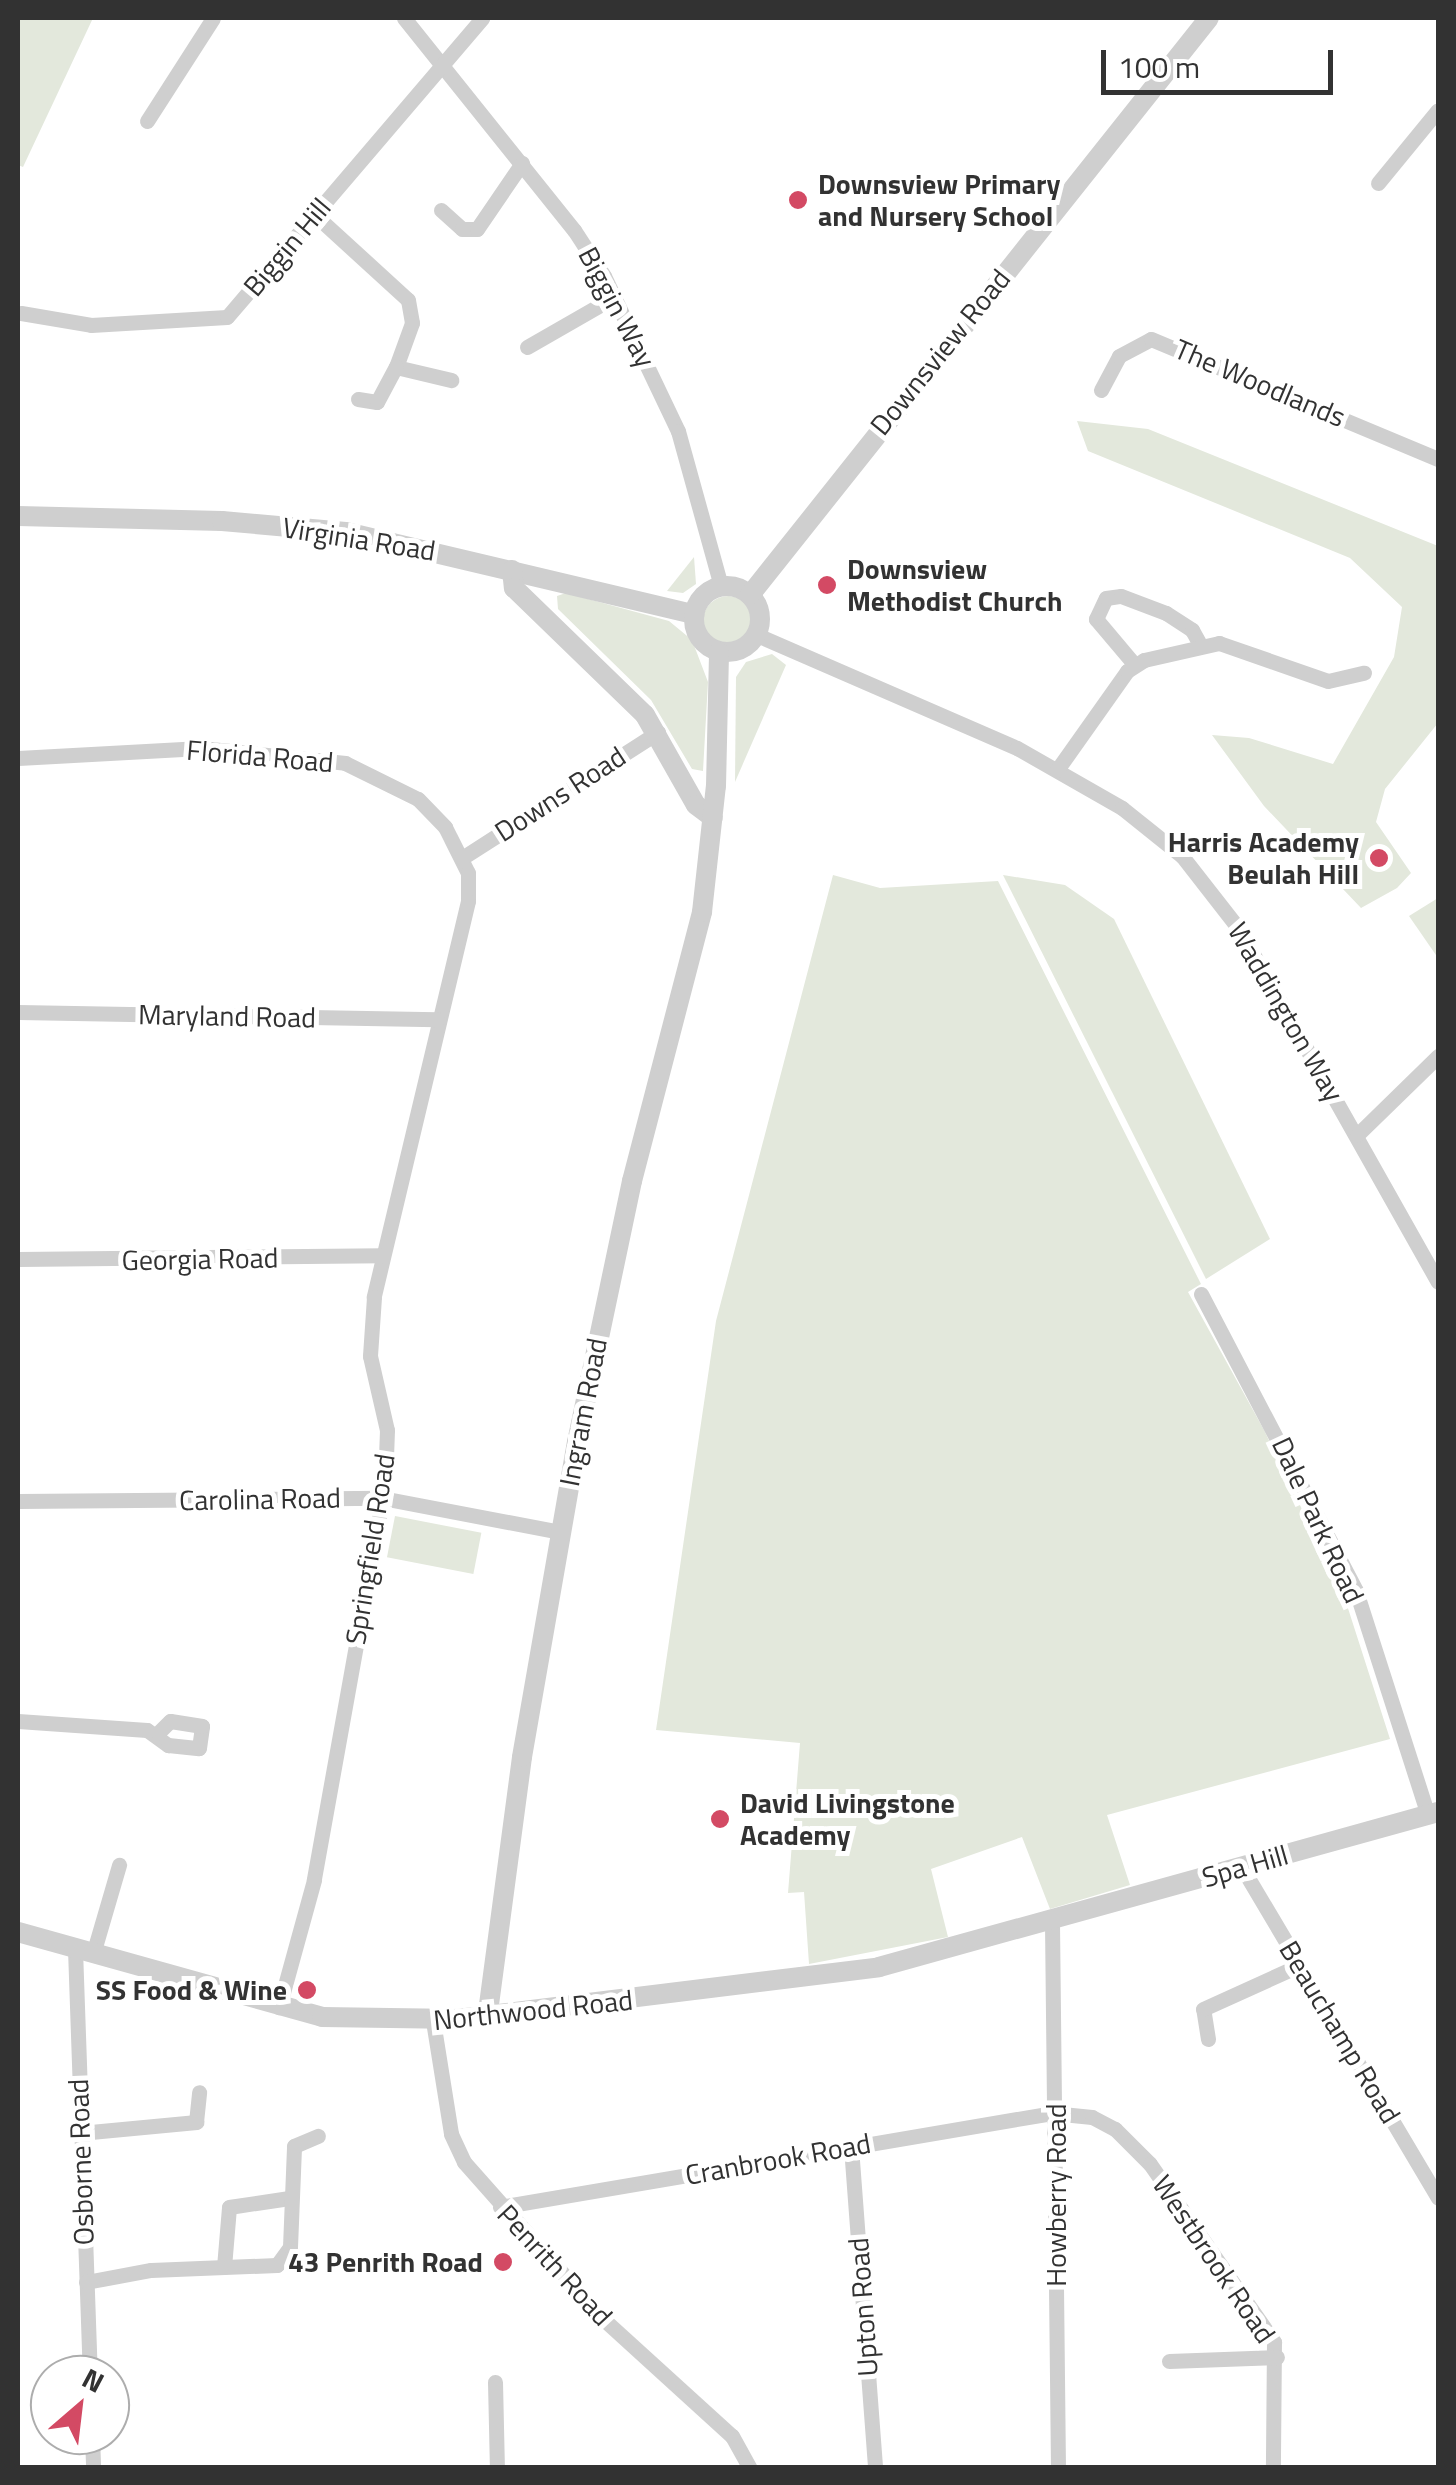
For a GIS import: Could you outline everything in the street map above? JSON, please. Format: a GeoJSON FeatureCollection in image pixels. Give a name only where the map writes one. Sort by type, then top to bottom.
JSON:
{"type":"FeatureCollection","features":[{"type":"Feature","properties":{"kind":"street"},"geometry":{"type":"LineString","coordinates":[[147,121],[213,18]]}},
{"type":"Feature","properties":{"kind":"street","name":"Biggin Way"},"geometry":{"type":"LineString","coordinates":[[404,18],[574,230],[614,297],[678,431],[721,586]]}},
{"type":"Feature","properties":{"kind":"street","name":"Biggin Hill"},"geometry":{"type":"LineString","coordinates":[[19,312],[90,325],[222,320],[482,18]]}},
{"type":"Feature","properties":{"kind":"street","name":"Downsview Road"},"geometry":{"type":"LineString","coordinates":[[750,595],[1209,18]]}},
{"type":"Feature","properties":{"kind":"street"},"geometry":{"type":"LineString","coordinates":[[1378,183],[1438,110]]}},
{"type":"Feature","properties":{"kind":"street"},"geometry":{"type":"LineString","coordinates":[[441,210],[468,233],[477,229],[522,163]]}},
{"type":"Feature","properties":{"kind":"street"},"geometry":{"type":"LineString","coordinates":[[314,215],[408,300],[412,323],[396,367],[377,402],[358,399]]}},
{"type":"Feature","properties":{"kind":"street"},"geometry":{"type":"LineString","coordinates":[[526,347],[614,297]]}},
{"type":"Feature","properties":{"kind":"street","name":"The Woodlands"},"geometry":{"type":"LineString","coordinates":[[1100,390],[1119,356],[1151,340],[1438,458]]}},
{"type":"Feature","properties":{"kind":"street"},"geometry":{"type":"LineString","coordinates":[[396,367],[450,380]]}},
{"type":"Feature","properties":{"kind":"street","name":"Virginia Road"},"geometry":{"type":"LineString","coordinates":[[18,516],[284,525],[391,540],[694,614]]}},
{"type":"Feature","properties":{"kind":"street"},"geometry":{"type":"LineString","coordinates":[[512,570],[514,588],[590,656],[658,732],[696,805],[714,818]]}},
{"type":"Feature","properties":{"kind":"street"},"geometry":{"type":"LineString","coordinates":[[721,586],[750,595],[760,614],[757,635],[744,649],[719,652],[698,636],[694,614],[701,598],[721,586]]}},
{"type":"Feature","properties":{"kind":"street"},"geometry":{"type":"LineString","coordinates":[[1134,664],[1096,619],[1106,598],[1121,596],[1166,613],[1192,630],[1200,646]]}},
{"type":"Feature","properties":{"kind":"street","name":"Waddington Way"},"geometry":{"type":"LineString","coordinates":[[757,635],[952,716],[1057,770],[1141,820],[1201,877],[1239,929],[1438,1282]]}},
{"type":"Feature","properties":{"kind":"street"},"geometry":{"type":"LineString","coordinates":[[1057,770],[1134,664],[1200,646],[1235,646],[1328,681],[1364,673]]}},
{"type":"Feature","properties":{"kind":"street","name":"Ingram Road"},"geometry":{"type":"LineString","coordinates":[[488,2012],[560,1532],[632,1182],[698,930],[714,818],[719,652]]}},
{"type":"Feature","properties":{"kind":"street","name":"Downs Road"},"geometry":{"type":"LineString","coordinates":[[462,858],[658,732]]}},
{"type":"Feature","properties":{"kind":"street","name":"Florida Road"},"geometry":{"type":"LineString","coordinates":[[18,758],[201,748],[346,762],[418,799],[462,858]]}},
{"type":"Feature","properties":{"kind":"street","name":"Springfield Road"},"geometry":{"type":"LineString","coordinates":[[279,2007],[314,1880],[382,1498],[388,1430],[369,1340],[383,1255],[469,895],[462,858]]}},
{"type":"Feature","properties":{"kind":"street","name":"Maryland Road"},"geometry":{"type":"LineString","coordinates":[[18,1012],[437,1019]]}},
{"type":"Feature","properties":{"kind":"street"},"geometry":{"type":"LineString","coordinates":[[1357,1135],[1438,1056]]}},
{"type":"Feature","properties":{"kind":"street","name":"Georgia Road"},"geometry":{"type":"LineString","coordinates":[[18,1259],[383,1255]]}},
{"type":"Feature","properties":{"kind":"street","name":"Dale Park Road"},"geometry":{"type":"LineString","coordinates":[[1201,1294],[1356,1592],[1436,1813]]}},
{"type":"Feature","properties":{"kind":"street","name":"Carolina Road"},"geometry":{"type":"LineString","coordinates":[[18,1501],[382,1498],[560,1532]]}},
{"type":"Feature","properties":{"kind":"street"},"geometry":{"type":"LineString","coordinates":[[18,1722],[158,1733]]}},
{"type":"Feature","properties":{"kind":"street","name":"Spa Hill"},"geometry":{"type":"LineString","coordinates":[[1052,1923],[1436,1813]]}},
{"type":"Feature","properties":{"kind":"street","name":"Osborne Road"},"geometry":{"type":"LineString","coordinates":[[89,2355],[80,2133],[84,1952],[119,1865]]}},
{"type":"Feature","properties":{"kind":"street","name":"Beauchamp Road"},"geometry":{"type":"LineString","coordinates":[[1242,1866],[1438,2198]]}},
{"type":"Feature","properties":{"kind":"street","name":"Northwood Road"},"geometry":{"type":"LineString","coordinates":[[18,1932],[279,2007],[339,2020],[433,2020],[488,2012],[588,2007],[868,1969],[1052,1923]]}},
{"type":"Feature","properties":{"kind":"street","name":"Howberry Road"},"geometry":{"type":"LineString","coordinates":[[1052,1923],[1058,2468]]}},
{"type":"Feature","properties":{"kind":"street"},"geometry":{"type":"LineString","coordinates":[[1208,2039],[1203,2009],[1300,1965]]}},
{"type":"Feature","properties":{"kind":"street","name":"Penrith Road"},"geometry":{"type":"LineString","coordinates":[[433,2020],[454,2144],[500,2207],[626,2341],[732,2436],[750,2468]]}},
{"type":"Feature","properties":{"kind":"street"},"geometry":{"type":"LineString","coordinates":[[80,2133],[196,2122],[199,2092]]}},
{"type":"Feature","properties":{"kind":"street","name":"Cranbrook Road"},"geometry":{"type":"LineString","coordinates":[[500,2207],[1056,2113]]}},
{"type":"Feature","properties":{"kind":"street","name":"Westbrook Road"},"geometry":{"type":"LineString","coordinates":[[1056,2113],[1102,2121],[1137,2150],[1270,2337],[1277,2357],[1273,2468]]}},
{"type":"Feature","properties":{"kind":"street"},"geometry":{"type":"LineString","coordinates":[[86,2282],[152,2270],[284,2260],[290,2247],[294,2146],[318,2136]]}},
{"type":"Feature","properties":{"kind":"street","name":"Upton Road"},"geometry":{"type":"LineString","coordinates":[[852,2147],[876,2468]]}},
{"type":"Feature","properties":{"kind":"street"},"geometry":{"type":"LineString","coordinates":[[224,2267],[229,2207],[289,2198]]}},
{"type":"Feature","properties":{"kind":"street"},"geometry":{"type":"LineString","coordinates":[[1169,2361],[1277,2357]]}},
{"type":"Feature","properties":{"kind":"street"},"geometry":{"type":"LineString","coordinates":[[494,2382],[497,2468]]}},
{"type":"Feature","properties":{"kind":"shaded area"},"geometry":{"type":"Polygon","coordinates":[[[18,18],[93,18],[23,167],[18,165],[18,18]]]}},
{"type":"Feature","properties":{"kind":"shaded area"},"geometry":{"type":"Polygon","coordinates":[[[1077,421],[1148,429],[1438,546],[1438,723],[1385,789],[1376,822],[1411,873],[1397,888],[1361,908],[1264,806],[1212,735],[1249,738],[1333,764],[1394,657],[1402,607],[1350,558],[1088,451],[1077,421]]]}},
{"type":"Feature","properties":{"kind":"shaded area"},"geometry":{"type":"Polygon","coordinates":[[[694,557],[696,584],[683,593],[667,591],[694,557]]]}},
{"type":"Feature","properties":{"kind":"shaded area"},"geometry":{"type":"Polygon","coordinates":[[[566,593],[669,621],[692,640],[708,682],[703,771],[692,769],[651,700],[558,609],[557,596],[566,593]]]}},
{"type":"Feature","properties":{"kind":"shaded area"},"geometry":{"type":"Polygon","coordinates":[[[728,596],[746,603],[753,621],[746,639],[728,646],[710,639],[703,621],[710,603],[728,596]]]}},
{"type":"Feature","properties":{"kind":"shaded area"},"geometry":{"type":"Polygon","coordinates":[[[772,654],[786,665],[735,782],[736,677],[746,662],[772,654]]]}},
{"type":"Feature","properties":{"kind":"shaded area"},"geometry":{"type":"Polygon","coordinates":[[[833,875],[880,888],[998,881],[1201,1284],[1188,1292],[1264,1430],[1345,1599],[1390,1739],[1107,1815],[1130,1885],[1050,1909],[1022,1837],[931,1869],[948,1937],[809,1964],[804,1892],[788,1893],[800,1743],[656,1730],[716,1321],[833,875]]]}},
{"type":"Feature","properties":{"kind":"shaded area"},"geometry":{"type":"Polygon","coordinates":[[[1003,875],[1065,885],[1114,919],[1270,1239],[1206,1279],[1003,875]]]}},
{"type":"Feature","properties":{"kind":"shaded area"},"geometry":{"type":"Polygon","coordinates":[[[1438,898],[1438,958],[1409,916],[1438,898]]]}},
{"type":"Feature","properties":{"kind":"shaded area"},"geometry":{"type":"Polygon","coordinates":[[[395,1516],[481,1533],[473,1574],[387,1557],[395,1516]]]}},
{"type":"Feature","properties":{"kind":"place","name":"Downsview Primary and Nursery School"},"geometry":{"type":"Point","coordinates":[798,200]}},
{"type":"Feature","properties":{"kind":"place","name":"Downsview Methodist Church"},"geometry":{"type":"Point","coordinates":[827,585]}},
{"type":"Feature","properties":{"kind":"place","name":"Harris Academy Beulah Hill"},"geometry":{"type":"Point","coordinates":[1379,858]}},
{"type":"Feature","properties":{"kind":"place","name":"David Livingstone Academy"},"geometry":{"type":"Point","coordinates":[720,1819]}},
{"type":"Feature","properties":{"kind":"place","name":"SS Food & Wine"},"geometry":{"type":"Point","coordinates":[307,1990]}},
{"type":"Feature","properties":{"kind":"place","name":"43 Penrith Road"},"geometry":{"type":"Point","coordinates":[503,2262]}}]}
